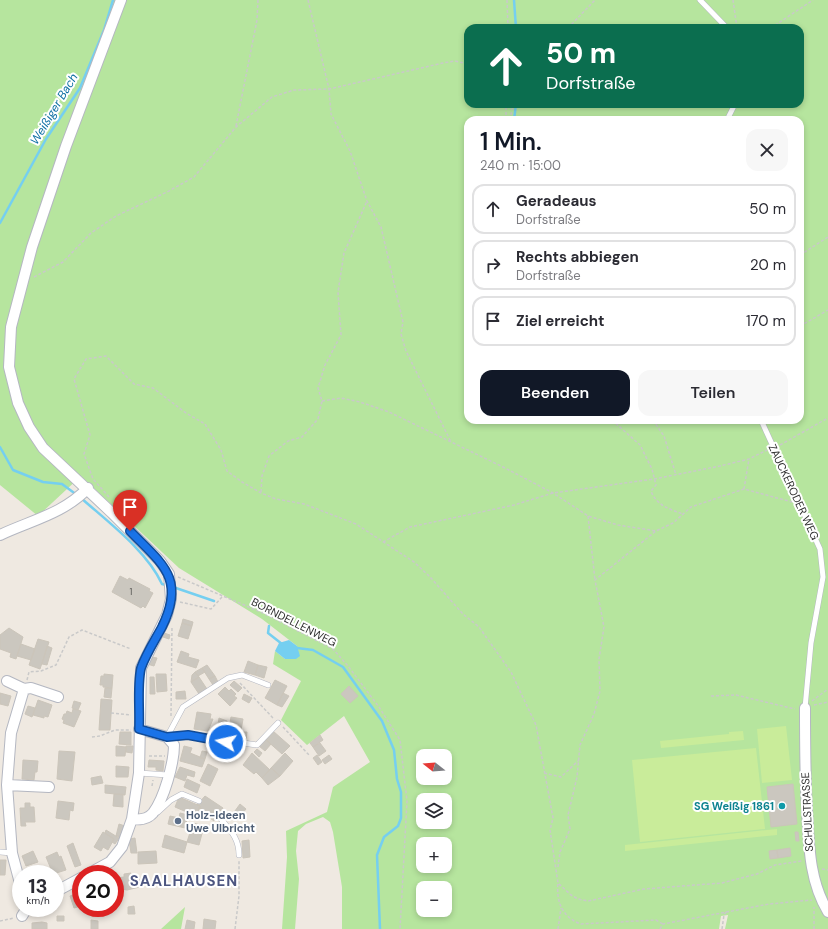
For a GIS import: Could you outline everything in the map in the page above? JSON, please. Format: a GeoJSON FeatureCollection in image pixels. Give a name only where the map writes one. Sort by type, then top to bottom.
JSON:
{"type":"FeatureCollection","features":[{"type":"Feature","properties":{"kind":"street"},"geometry":{"type":"LineString","coordinates":[[104,865],[110,862],[122,848],[132,819],[139,773],[141,668],[167,615],[171,595],[169,576],[160,561],[112,513],[82,494],[43,448],[29,427],[18,403],[9,366],[11,327],[21,284],[47,201],[121,0]]}},
{"type":"Feature","properties":{"kind":"street"},"geometry":{"type":"LineString","coordinates":[[0,535],[63,509],[82,494]]}},
{"type":"Feature","properties":{"kind":"street"},"geometry":{"type":"LineString","coordinates":[[7,680],[24,689],[31,688],[58,697]]}},
{"type":"Feature","properties":{"kind":"street"},"geometry":{"type":"LineString","coordinates":[[15,865],[12,853],[7,785],[11,733],[24,689]]}},
{"type":"Feature","properties":{"kind":"street","name":"SCHULSTRASSE"},"geometry":{"type":"LineString","coordinates":[[805,710],[805,772],[810,860],[817,900],[828,912]]}},
{"type":"Feature","properties":{"kind":"street"},"geometry":{"type":"LineString","coordinates":[[132,819],[139,820],[152,814],[159,801],[174,755],[174,745],[169,732],[139,729]]}},
{"type":"Feature","properties":{"kind":"street"},"geometry":{"type":"LineString","coordinates":[[7,785],[49,787]]}},
{"type":"Feature","properties":{"kind":"lane"},"geometry":{"type":"LineString","coordinates":[[700,0],[723,24]]}},
{"type":"Feature","properties":{"kind":"lane","name":"ZAUCKERODER WEG"},"geometry":{"type":"LineString","coordinates":[[763,424],[820,549],[823,576],[811,643],[805,710]]}},
{"type":"Feature","properties":{"kind":"lane"},"geometry":{"type":"LineString","coordinates":[[268,685],[242,675],[228,678],[183,707],[169,732],[257,745],[278,723]]}},
{"type":"Feature","properties":{"kind":"lane"},"geometry":{"type":"LineString","coordinates":[[139,773],[168,775]]}},
{"type":"Feature","properties":{"kind":"lane"},"geometry":{"type":"LineString","coordinates":[[152,814],[157,813],[171,800],[182,794],[199,801]]}},
{"type":"Feature","properties":{"kind":"lane"},"geometry":{"type":"LineString","coordinates":[[220,818],[235,836],[238,844],[239,855]]}},
{"type":"Feature","properties":{"kind":"lane"},"geometry":{"type":"LineString","coordinates":[[0,852],[12,853]]}},
{"type":"Feature","properties":{"kind":"path"},"geometry":{"type":"LineString","coordinates":[[236,127],[257,20],[258,0]]}},
{"type":"Feature","properties":{"kind":"path"},"geometry":{"type":"LineString","coordinates":[[308,0],[329,89],[331,114],[350,151],[367,201],[384,238],[403,322],[401,334],[406,351],[451,443]]}},
{"type":"Feature","properties":{"kind":"path"},"geometry":{"type":"LineString","coordinates":[[507,0],[508,24]]}},
{"type":"Feature","properties":{"kind":"path"},"geometry":{"type":"LineString","coordinates":[[572,24],[595,0]]}},
{"type":"Feature","properties":{"kind":"path"},"geometry":{"type":"LineString","coordinates":[[733,0],[736,24]]}},
{"type":"Feature","properties":{"kind":"path"},"geometry":{"type":"LineString","coordinates":[[777,24],[813,0]]}},
{"type":"Feature","properties":{"kind":"path"},"geometry":{"type":"LineString","coordinates":[[21,284],[63,262],[91,233],[116,216],[167,192],[194,177],[236,127],[272,97],[294,90],[329,89],[443,63],[455,61],[464,63]]}},
{"type":"Feature","properties":{"kind":"path"},"geometry":{"type":"LineString","coordinates":[[261,493],[262,476],[269,456],[288,441],[302,437],[318,419],[322,401],[318,388],[324,365],[341,335],[338,292],[344,254],[367,201]]}},
{"type":"Feature","properties":{"kind":"path"},"geometry":{"type":"LineString","coordinates":[[804,252],[828,237]]}},
{"type":"Feature","properties":{"kind":"path"},"geometry":{"type":"LineString","coordinates":[[804,324],[828,310]]}},
{"type":"Feature","properties":{"kind":"path"},"geometry":{"type":"LineString","coordinates":[[114,502],[93,479],[84,454],[90,435],[74,379],[86,359],[106,356],[134,384],[153,388],[186,413],[205,424],[221,450],[227,471],[261,493],[329,513],[356,524],[414,562],[429,576],[463,614],[479,627],[511,672],[536,725],[553,818],[550,830],[558,869]]}},
{"type":"Feature","properties":{"kind":"path"},"geometry":{"type":"LineString","coordinates":[[322,401],[341,398],[360,402],[389,412],[553,493],[588,516],[618,524],[656,531]]}},
{"type":"Feature","properties":{"kind":"path"},"geometry":{"type":"LineString","coordinates":[[383,542],[410,527],[514,505],[553,493],[654,479],[749,459],[773,448],[828,418]]}},
{"type":"Feature","properties":{"kind":"path"},"geometry":{"type":"LineString","coordinates":[[616,424],[640,445],[656,485],[651,491],[653,497],[662,506],[683,514]]}},
{"type":"Feature","properties":{"kind":"path"},"geometry":{"type":"LineString","coordinates":[[656,424],[664,436],[676,475]]}},
{"type":"Feature","properties":{"kind":"path"},"geometry":{"type":"LineString","coordinates":[[744,489],[749,459]]}},
{"type":"Feature","properties":{"kind":"path"},"geometry":{"type":"LineString","coordinates":[[595,580],[656,531],[673,523],[691,507],[744,489],[799,504]]}},
{"type":"Feature","properties":{"kind":"path"},"geometry":{"type":"LineString","coordinates":[[558,929],[561,908],[557,892],[560,852],[570,829],[568,816],[577,777],[580,744],[594,714],[600,691],[599,659],[604,627],[595,580],[588,516]]}},
{"type":"Feature","properties":{"kind":"path","name":"BORNDELLENWEG"},"geometry":{"type":"LineString","coordinates":[[169,576],[195,583],[222,597],[263,613],[333,649],[379,707],[400,740],[407,801],[400,929]]}},
{"type":"Feature","properties":{"kind":"path"},"geometry":{"type":"LineString","coordinates":[[171,595],[211,609],[222,597]]}},
{"type":"Feature","properties":{"kind":"path"},"geometry":{"type":"LineString","coordinates":[[169,732],[171,650],[173,631],[171,623]]}},
{"type":"Feature","properties":{"kind":"path"},"geometry":{"type":"LineString","coordinates":[[24,689],[29,672],[41,671],[56,666],[69,637],[82,630],[131,649]]}},
{"type":"Feature","properties":{"kind":"path"},"geometry":{"type":"LineString","coordinates":[[234,677],[278,723],[290,733],[309,755]]}},
{"type":"Feature","properties":{"kind":"path"},"geometry":{"type":"LineString","coordinates":[[805,710],[828,689]]}},
{"type":"Feature","properties":{"kind":"path"},"geometry":{"type":"LineString","coordinates":[[711,696],[736,695],[805,710],[828,702]]}},
{"type":"Feature","properties":{"kind":"path"},"geometry":{"type":"LineString","coordinates":[[111,714],[140,716]]}},
{"type":"Feature","properties":{"kind":"path"},"geometry":{"type":"LineString","coordinates":[[92,738],[116,730],[139,729]]}},
{"type":"Feature","properties":{"kind":"path"},"geometry":{"type":"LineString","coordinates":[[139,755],[159,757],[174,755]]}},
{"type":"Feature","properties":{"kind":"path"},"geometry":{"type":"LineString","coordinates":[[544,774],[561,777],[579,760]]}},
{"type":"Feature","properties":{"kind":"path"},"geometry":{"type":"LineString","coordinates":[[152,786],[153,779]]}},
{"type":"Feature","properties":{"kind":"path"},"geometry":{"type":"LineString","coordinates":[[234,929],[239,889],[239,855]]}},
{"type":"Feature","properties":{"kind":"path"},"geometry":{"type":"LineString","coordinates":[[558,883],[571,895],[578,899],[588,901],[644,889],[722,883],[757,874],[775,865],[810,860]]}},
{"type":"Feature","properties":{"kind":"path"},"geometry":{"type":"LineString","coordinates":[[561,908],[567,916],[581,924],[656,920],[663,924],[769,904],[817,900],[814,929]]}},
{"type":"Feature","properties":{"kind":"path"},"geometry":{"type":"LineString","coordinates":[[722,929],[724,915],[727,911]]}},
{"type":"Feature","properties":{"kind":"path"},"geometry":{"type":"LineString","coordinates":[[0,921],[12,917]]}},
{"type":"Feature","properties":{"kind":"path"},"geometry":{"type":"LineString","coordinates":[[660,929],[663,924]]}},
{"type":"Feature","properties":{"kind":"green space"},"geometry":{"type":"Polygon","coordinates":[[[0,0],[828,0],[828,929],[725,929],[728,915],[721,916],[719,929],[342,929],[342,887],[333,832],[330,822],[323,817],[306,824],[298,831],[296,851],[299,879],[295,929],[282,929],[287,857],[286,831],[327,812],[333,787],[370,762],[344,716],[307,745],[281,720],[301,681],[273,664],[275,651],[285,659],[297,646],[262,619],[179,568],[81,476],[38,516],[0,485],[0,0]]]}},
{"type":"Feature","properties":{"kind":"green space"},"geometry":{"type":"Polygon","coordinates":[[[786,726],[792,780],[762,783],[757,729],[786,726]]]}},
{"type":"Feature","properties":{"kind":"green space"},"geometry":{"type":"Polygon","coordinates":[[[743,731],[744,740],[661,748],[660,741],[729,734],[729,732],[743,731]]]}},
{"type":"Feature","properties":{"kind":"green space"},"geometry":{"type":"Polygon","coordinates":[[[756,748],[765,829],[640,842],[632,760],[756,748]]]}},
{"type":"Feature","properties":{"kind":"green space"},"geometry":{"type":"Polygon","coordinates":[[[777,829],[777,835],[625,851],[625,845],[777,829]]]}},
{"type":"Feature","properties":{"kind":"green space"},"geometry":{"type":"Polygon","coordinates":[[[185,907],[181,929],[161,929],[185,907]]]}},
{"type":"Feature","properties":{"kind":"water"},"geometry":{"type":"Polygon","coordinates":[[[289,640],[297,646],[300,656],[296,659],[285,659],[275,651],[279,643],[289,640]]]}},
{"type":"Feature","properties":{"kind":"building"},"geometry":{"type":"Polygon","coordinates":[[[120,576],[128,580],[129,578],[150,589],[149,591],[153,593],[145,608],[143,606],[141,608],[112,592],[120,576]]]}},
{"type":"Feature","properties":{"kind":"building"},"geometry":{"type":"Polygon","coordinates":[[[183,619],[193,622],[192,626],[182,623],[183,619]]]}},
{"type":"Feature","properties":{"kind":"building"},"geometry":{"type":"Polygon","coordinates":[[[182,623],[192,626],[188,639],[178,636],[182,623]]]}},
{"type":"Feature","properties":{"kind":"building"},"geometry":{"type":"Polygon","coordinates":[[[9,628],[23,637],[16,659],[10,657],[11,653],[0,649],[0,635],[9,628]]]}},
{"type":"Feature","properties":{"kind":"building"},"geometry":{"type":"Polygon","coordinates":[[[164,633],[170,635],[169,639],[163,637],[164,633]]]}},
{"type":"Feature","properties":{"kind":"building"},"geometry":{"type":"Polygon","coordinates":[[[38,639],[49,642],[40,669],[29,665],[38,639]]]}},
{"type":"Feature","properties":{"kind":"building"},"geometry":{"type":"Polygon","coordinates":[[[21,644],[35,649],[31,660],[17,656],[21,644]]]}},
{"type":"Feature","properties":{"kind":"building"},"geometry":{"type":"Polygon","coordinates":[[[47,646],[52,648],[47,665],[42,664],[47,646]]]}},
{"type":"Feature","properties":{"kind":"building"},"geometry":{"type":"Polygon","coordinates":[[[181,651],[189,654],[188,657],[199,660],[196,668],[177,662],[181,651]]]}},
{"type":"Feature","properties":{"kind":"building"},"geometry":{"type":"Polygon","coordinates":[[[151,657],[157,658],[154,666],[147,664],[151,657]]]}},
{"type":"Feature","properties":{"kind":"building"},"geometry":{"type":"Polygon","coordinates":[[[248,661],[258,665],[255,675],[244,672],[248,661]]]}},
{"type":"Feature","properties":{"kind":"building"},"geometry":{"type":"Polygon","coordinates":[[[207,665],[215,676],[209,679],[202,668],[207,665]]]}},
{"type":"Feature","properties":{"kind":"building"},"geometry":{"type":"Polygon","coordinates":[[[258,665],[267,667],[264,678],[255,675],[258,665]]]}},
{"type":"Feature","properties":{"kind":"building"},"geometry":{"type":"Polygon","coordinates":[[[202,668],[205,672],[198,676],[195,672],[202,668]]]}},
{"type":"Feature","properties":{"kind":"building"},"geometry":{"type":"Polygon","coordinates":[[[195,672],[199,677],[191,682],[192,675],[195,672]]]}},
{"type":"Feature","properties":{"kind":"building"},"geometry":{"type":"Polygon","coordinates":[[[104,674],[113,675],[112,688],[103,687],[103,685],[100,685],[101,676],[104,676],[104,674]]]}},
{"type":"Feature","properties":{"kind":"building"},"geometry":{"type":"Polygon","coordinates":[[[156,674],[166,674],[167,691],[157,692],[156,674]]]}},
{"type":"Feature","properties":{"kind":"building"},"geometry":{"type":"Polygon","coordinates":[[[215,676],[218,682],[213,685],[209,679],[215,676]]]}},
{"type":"Feature","properties":{"kind":"building"},"geometry":{"type":"Polygon","coordinates":[[[150,677],[154,677],[155,694],[150,694],[150,677]]]}},
{"type":"Feature","properties":{"kind":"building"},"geometry":{"type":"Polygon","coordinates":[[[199,677],[207,689],[199,694],[191,682],[199,677]]]}},
{"type":"Feature","properties":{"kind":"building"},"geometry":{"type":"Polygon","coordinates":[[[275,680],[287,686],[277,705],[265,698],[275,680]]]}},
{"type":"Feature","properties":{"kind":"building"},"geometry":{"type":"Polygon","coordinates":[[[234,681],[242,688],[238,692],[230,685],[234,681]]]}},
{"type":"Feature","properties":{"kind":"building"},"geometry":{"type":"Polygon","coordinates":[[[349,686],[358,696],[350,703],[341,694],[349,686]]]}},
{"type":"Feature","properties":{"kind":"building"},"geometry":{"type":"Polygon","coordinates":[[[225,687],[229,691],[231,689],[236,694],[234,696],[237,698],[230,706],[218,694],[225,687]]]}},
{"type":"Feature","properties":{"kind":"building"},"geometry":{"type":"Polygon","coordinates":[[[105,688],[112,688],[111,698],[104,697],[105,688]]]}},
{"type":"Feature","properties":{"kind":"building"},"geometry":{"type":"Polygon","coordinates":[[[185,691],[186,699],[176,699],[176,692],[185,691]]]}},
{"type":"Feature","properties":{"kind":"building"},"geometry":{"type":"Polygon","coordinates":[[[0,693],[11,696],[8,706],[0,704],[0,693]]]}},
{"type":"Feature","properties":{"kind":"building"},"geometry":{"type":"Polygon","coordinates":[[[283,693],[289,696],[282,707],[277,705],[283,693]]]}},
{"type":"Feature","properties":{"kind":"building"},"geometry":{"type":"Polygon","coordinates":[[[244,694],[252,698],[249,703],[242,699],[244,694]]]}},
{"type":"Feature","properties":{"kind":"building"},"geometry":{"type":"Polygon","coordinates":[[[101,699],[112,700],[110,730],[99,730],[101,699]]]}},
{"type":"Feature","properties":{"kind":"building"},"geometry":{"type":"Polygon","coordinates":[[[38,700],[52,705],[48,717],[44,716],[44,718],[33,715],[38,700]]]}},
{"type":"Feature","properties":{"kind":"building"},"geometry":{"type":"Polygon","coordinates":[[[74,701],[81,703],[78,710],[72,708],[74,701]]]}},
{"type":"Feature","properties":{"kind":"building"},"geometry":{"type":"Polygon","coordinates":[[[28,706],[35,708],[32,717],[25,714],[28,706]]]}},
{"type":"Feature","properties":{"kind":"building"},"geometry":{"type":"Polygon","coordinates":[[[73,709],[81,711],[74,727],[63,723],[64,720],[62,719],[67,711],[72,713],[73,709]]]}},
{"type":"Feature","properties":{"kind":"building"},"geometry":{"type":"Polygon","coordinates":[[[197,712],[211,714],[210,719],[213,719],[208,731],[194,729],[197,712]]]}},
{"type":"Feature","properties":{"kind":"building"},"geometry":{"type":"Polygon","coordinates":[[[231,717],[243,719],[240,736],[228,734],[231,717]]]}},
{"type":"Feature","properties":{"kind":"building"},"geometry":{"type":"Polygon","coordinates":[[[219,718],[227,721],[224,733],[217,731],[219,718]]]}},
{"type":"Feature","properties":{"kind":"building"},"geometry":{"type":"Polygon","coordinates":[[[215,730],[221,732],[221,736],[214,736],[215,730]]]}},
{"type":"Feature","properties":{"kind":"building"},"geometry":{"type":"Polygon","coordinates":[[[273,731],[290,746],[282,754],[265,739],[273,731]]]}},
{"type":"Feature","properties":{"kind":"building"},"geometry":{"type":"Polygon","coordinates":[[[120,732],[131,732],[131,745],[119,744],[120,732]]]}},
{"type":"Feature","properties":{"kind":"building"},"geometry":{"type":"Polygon","coordinates":[[[242,732],[247,732],[246,740],[241,740],[242,732]]]}},
{"type":"Feature","properties":{"kind":"building"},"geometry":{"type":"Polygon","coordinates":[[[320,735],[323,740],[313,747],[310,743],[320,735]]]}},
{"type":"Feature","properties":{"kind":"building"},"geometry":{"type":"Polygon","coordinates":[[[265,739],[271,744],[265,751],[259,746],[265,739]]]}},
{"type":"Feature","properties":{"kind":"building"},"geometry":{"type":"Polygon","coordinates":[[[320,743],[326,751],[319,756],[313,747],[320,743]]]}},
{"type":"Feature","properties":{"kind":"building"},"geometry":{"type":"Polygon","coordinates":[[[116,746],[126,747],[125,756],[116,756],[116,746]]]}},
{"type":"Feature","properties":{"kind":"building"},"geometry":{"type":"Polygon","coordinates":[[[126,746],[133,746],[132,753],[126,752],[126,746]]]}},
{"type":"Feature","properties":{"kind":"building"},"geometry":{"type":"Polygon","coordinates":[[[184,746],[192,748],[190,753],[205,759],[202,767],[180,761],[184,746]]]}},
{"type":"Feature","properties":{"kind":"building"},"geometry":{"type":"Polygon","coordinates":[[[257,749],[262,753],[259,757],[254,752],[257,749]]]}},
{"type":"Feature","properties":{"kind":"building"},"geometry":{"type":"Polygon","coordinates":[[[59,751],[75,752],[72,781],[57,779],[59,751]]]}},
{"type":"Feature","properties":{"kind":"building"},"geometry":{"type":"Polygon","coordinates":[[[202,751],[207,752],[205,759],[200,758],[202,751]]]}},
{"type":"Feature","properties":{"kind":"building"},"geometry":{"type":"Polygon","coordinates":[[[252,753],[270,770],[262,778],[256,772],[254,774],[243,765],[252,753]]]}},
{"type":"Feature","properties":{"kind":"building"},"geometry":{"type":"Polygon","coordinates":[[[285,753],[293,761],[280,776],[271,768],[285,753]]]}},
{"type":"Feature","properties":{"kind":"building"},"geometry":{"type":"Polygon","coordinates":[[[317,755],[322,762],[318,765],[313,758],[317,755]]]}},
{"type":"Feature","properties":{"kind":"building"},"geometry":{"type":"Polygon","coordinates":[[[329,755],[332,759],[325,764],[322,760],[329,755]]]}},
{"type":"Feature","properties":{"kind":"building"},"geometry":{"type":"Polygon","coordinates":[[[23,760],[38,761],[37,772],[35,772],[34,780],[22,779],[23,760]]]}},
{"type":"Feature","properties":{"kind":"building"},"geometry":{"type":"Polygon","coordinates":[[[149,760],[164,761],[163,771],[156,770],[156,767],[148,767],[149,760]]]}},
{"type":"Feature","properties":{"kind":"building"},"geometry":{"type":"Polygon","coordinates":[[[208,764],[218,769],[210,786],[200,781],[208,764]]]}},
{"type":"Feature","properties":{"kind":"building"},"geometry":{"type":"Polygon","coordinates":[[[116,766],[129,767],[128,777],[116,777],[116,766]]]}},
{"type":"Feature","properties":{"kind":"building"},"geometry":{"type":"Polygon","coordinates":[[[180,767],[195,772],[194,777],[187,775],[185,781],[175,777],[180,767]]]}},
{"type":"Feature","properties":{"kind":"building"},"geometry":{"type":"Polygon","coordinates":[[[271,768],[280,776],[268,785],[262,778],[271,768]]]}},
{"type":"Feature","properties":{"kind":"building"},"geometry":{"type":"Polygon","coordinates":[[[101,776],[103,783],[92,785],[91,778],[101,776]]]}},
{"type":"Feature","properties":{"kind":"building"},"geometry":{"type":"Polygon","coordinates":[[[187,779],[200,785],[197,793],[184,787],[187,779]]]}},
{"type":"Feature","properties":{"kind":"building","name":"SG Weißig 1861"},"geometry":{"type":"Polygon","coordinates":[[[793,784],[797,824],[771,827],[767,787],[793,784]]]}},
{"type":"Feature","properties":{"kind":"building"},"geometry":{"type":"Polygon","coordinates":[[[105,785],[126,787],[125,795],[105,793],[105,785]]]}},
{"type":"Feature","properties":{"kind":"building"},"geometry":{"type":"Polygon","coordinates":[[[114,794],[123,794],[123,807],[113,806],[114,794]]]}},
{"type":"Feature","properties":{"kind":"building"},"geometry":{"type":"Polygon","coordinates":[[[205,796],[223,808],[214,821],[202,812],[200,806],[197,805],[205,796]]]}},
{"type":"Feature","properties":{"kind":"building"},"geometry":{"type":"Polygon","coordinates":[[[179,797],[200,806],[196,816],[175,807],[179,797]]]}},
{"type":"Feature","properties":{"kind":"building"},"geometry":{"type":"Polygon","coordinates":[[[58,801],[74,803],[73,811],[70,810],[69,820],[56,818],[58,801]]]}},
{"type":"Feature","properties":{"kind":"building"},"geometry":{"type":"Polygon","coordinates":[[[25,803],[30,803],[30,807],[34,807],[35,822],[25,822],[26,826],[21,826],[20,808],[25,808],[25,803]]]}},
{"type":"Feature","properties":{"kind":"building"},"geometry":{"type":"Polygon","coordinates":[[[240,804],[246,809],[238,819],[232,815],[240,804]]]}},
{"type":"Feature","properties":{"kind":"building"},"geometry":{"type":"Polygon","coordinates":[[[200,806],[202,812],[203,819],[196,816],[200,806]]]}},
{"type":"Feature","properties":{"kind":"building","name":"Holz-Ideen Uwe Ulbricht"},"geometry":{"type":"Polygon","coordinates":[[[180,813],[188,815],[185,828],[168,824],[170,816],[179,818],[180,813]]]}},
{"type":"Feature","properties":{"kind":"building"},"geometry":{"type":"Polygon","coordinates":[[[193,823],[204,826],[199,845],[187,842],[193,823]]]}},
{"type":"Feature","properties":{"kind":"building"},"geometry":{"type":"Polygon","coordinates":[[[119,824],[125,826],[122,837],[116,836],[119,824]]]}},
{"type":"Feature","properties":{"kind":"building"},"geometry":{"type":"Polygon","coordinates":[[[106,830],[119,838],[115,844],[112,842],[114,839],[105,833],[106,830]]]}},
{"type":"Feature","properties":{"kind":"building"},"geometry":{"type":"Polygon","coordinates":[[[103,832],[114,839],[108,850],[103,847],[101,851],[94,847],[103,832]]]}},
{"type":"Feature","properties":{"kind":"building"},"geometry":{"type":"Polygon","coordinates":[[[795,832],[798,832],[799,841],[796,841],[795,832]]]}},
{"type":"Feature","properties":{"kind":"building"},"geometry":{"type":"Polygon","coordinates":[[[165,835],[187,842],[184,853],[162,847],[165,835]]]}},
{"type":"Feature","properties":{"kind":"building"},"geometry":{"type":"Polygon","coordinates":[[[135,838],[137,853],[131,853],[129,839],[135,838]]]}},
{"type":"Feature","properties":{"kind":"building"},"geometry":{"type":"Polygon","coordinates":[[[249,840],[250,857],[243,858],[242,841],[249,840]]]}},
{"type":"Feature","properties":{"kind":"building"},"geometry":{"type":"Polygon","coordinates":[[[73,843],[81,865],[74,865],[67,846],[73,843]]]}},
{"type":"Feature","properties":{"kind":"building"},"geometry":{"type":"Polygon","coordinates":[[[790,848],[791,856],[778,858],[777,850],[790,848]]]}},
{"type":"Feature","properties":{"kind":"building"},"geometry":{"type":"Polygon","coordinates":[[[777,850],[778,858],[770,859],[769,851],[777,850]]]}},
{"type":"Feature","properties":{"kind":"building"},"geometry":{"type":"Polygon","coordinates":[[[33,851],[38,862],[26,865],[22,856],[33,851]]]}},
{"type":"Feature","properties":{"kind":"building"},"geometry":{"type":"Polygon","coordinates":[[[156,851],[157,863],[138,864],[138,852],[156,851]]]}},
{"type":"Feature","properties":{"kind":"building"},"geometry":{"type":"Polygon","coordinates":[[[57,852],[59,857],[61,856],[66,870],[64,871],[64,865],[49,865],[46,857],[57,852]]]}},
{"type":"Feature","properties":{"kind":"building"},"geometry":{"type":"Polygon","coordinates":[[[0,860],[6,860],[5,875],[0,875],[0,860]]]}},
{"type":"Feature","properties":{"kind":"building"},"geometry":{"type":"Polygon","coordinates":[[[131,873],[131,876],[139,876],[140,887],[124,889],[124,874],[131,873]]]}},
{"type":"Feature","properties":{"kind":"building"},"geometry":{"type":"Polygon","coordinates":[[[134,906],[135,914],[128,914],[128,907],[134,906]]]}},
{"type":"Feature","properties":{"kind":"building"},"geometry":{"type":"Polygon","coordinates":[[[57,917],[64,917],[64,921],[57,921],[57,917]]]}},
{"type":"Feature","properties":{"kind":"building"},"geometry":{"type":"Polygon","coordinates":[[[204,919],[216,921],[215,929],[203,929],[204,919]]]}},
{"type":"Feature","properties":{"kind":"building"},"geometry":{"type":"Polygon","coordinates":[[[91,920],[98,921],[98,929],[91,929],[91,920]]]}},
{"type":"Feature","properties":{"kind":"building"},"geometry":{"type":"Polygon","coordinates":[[[187,920],[195,922],[194,929],[185,929],[187,920]]]}},
{"type":"Feature","properties":{"kind":"building"},"geometry":{"type":"Polygon","coordinates":[[[32,923],[47,923],[47,929],[32,929],[32,923]]]}},
{"type":"Feature","properties":{"kind":"waterway","name":"Weißiger Bach"},"geometry":{"type":"LineString","coordinates":[[0,223],[46,139],[80,88],[104,30],[113,0]]}},
{"type":"Feature","properties":{"kind":"waterway"},"geometry":{"type":"LineString","coordinates":[[514,0],[516,24]]}},
{"type":"Feature","properties":{"kind":"waterway"},"geometry":{"type":"LineString","coordinates":[[514,116],[516,108]]}},
{"type":"Feature","properties":{"kind":"waterway","name":"Weißiger Bach"},"geometry":{"type":"LineString","coordinates":[[0,447],[13,470],[43,482],[62,484],[77,495]]}},
{"type":"Feature","properties":{"kind":"waterway","name":"Weißiger Bach"},"geometry":{"type":"LineString","coordinates":[[81,498],[115,527],[137,549],[147,560],[162,584],[166,585]]}},
{"type":"Feature","properties":{"kind":"waterway","name":"Weißiger Bach"},"geometry":{"type":"LineString","coordinates":[[173,587],[214,601]]}},
{"type":"Feature","properties":{"kind":"waterway","name":"Weißiger Bach"},"geometry":{"type":"LineString","coordinates":[[269,626],[268,633],[282,644]]}},
{"type":"Feature","properties":{"kind":"waterway","name":"Weißiger Bach"},"geometry":{"type":"LineString","coordinates":[[297,648],[313,650],[343,667],[382,721],[394,750],[397,779],[401,792],[401,818],[398,826],[384,837],[377,855],[380,929]]}},
{"type":"Feature","properties":{"kind":"place","name":"SG Weißig 1861"},"geometry":{"type":"Point","coordinates":[782,806]}},
{"type":"Feature","properties":{"kind":"place","name":"Holz-Ideen Uwe Ulbricht"},"geometry":{"type":"Point","coordinates":[178,821]}},
{"type":"Feature","properties":{"kind":"district","name":"SAALHAUSEN"},"geometry":{"type":"Point","coordinates":[184,881]}},
{"type":"Feature","properties":{"kind":"route"},"geometry":{"type":"LineString","coordinates":[[130,531],[160,561],[169,574],[171,592],[167,615],[141,668],[139,729],[167,737],[188,735],[226,742]]}}]}
